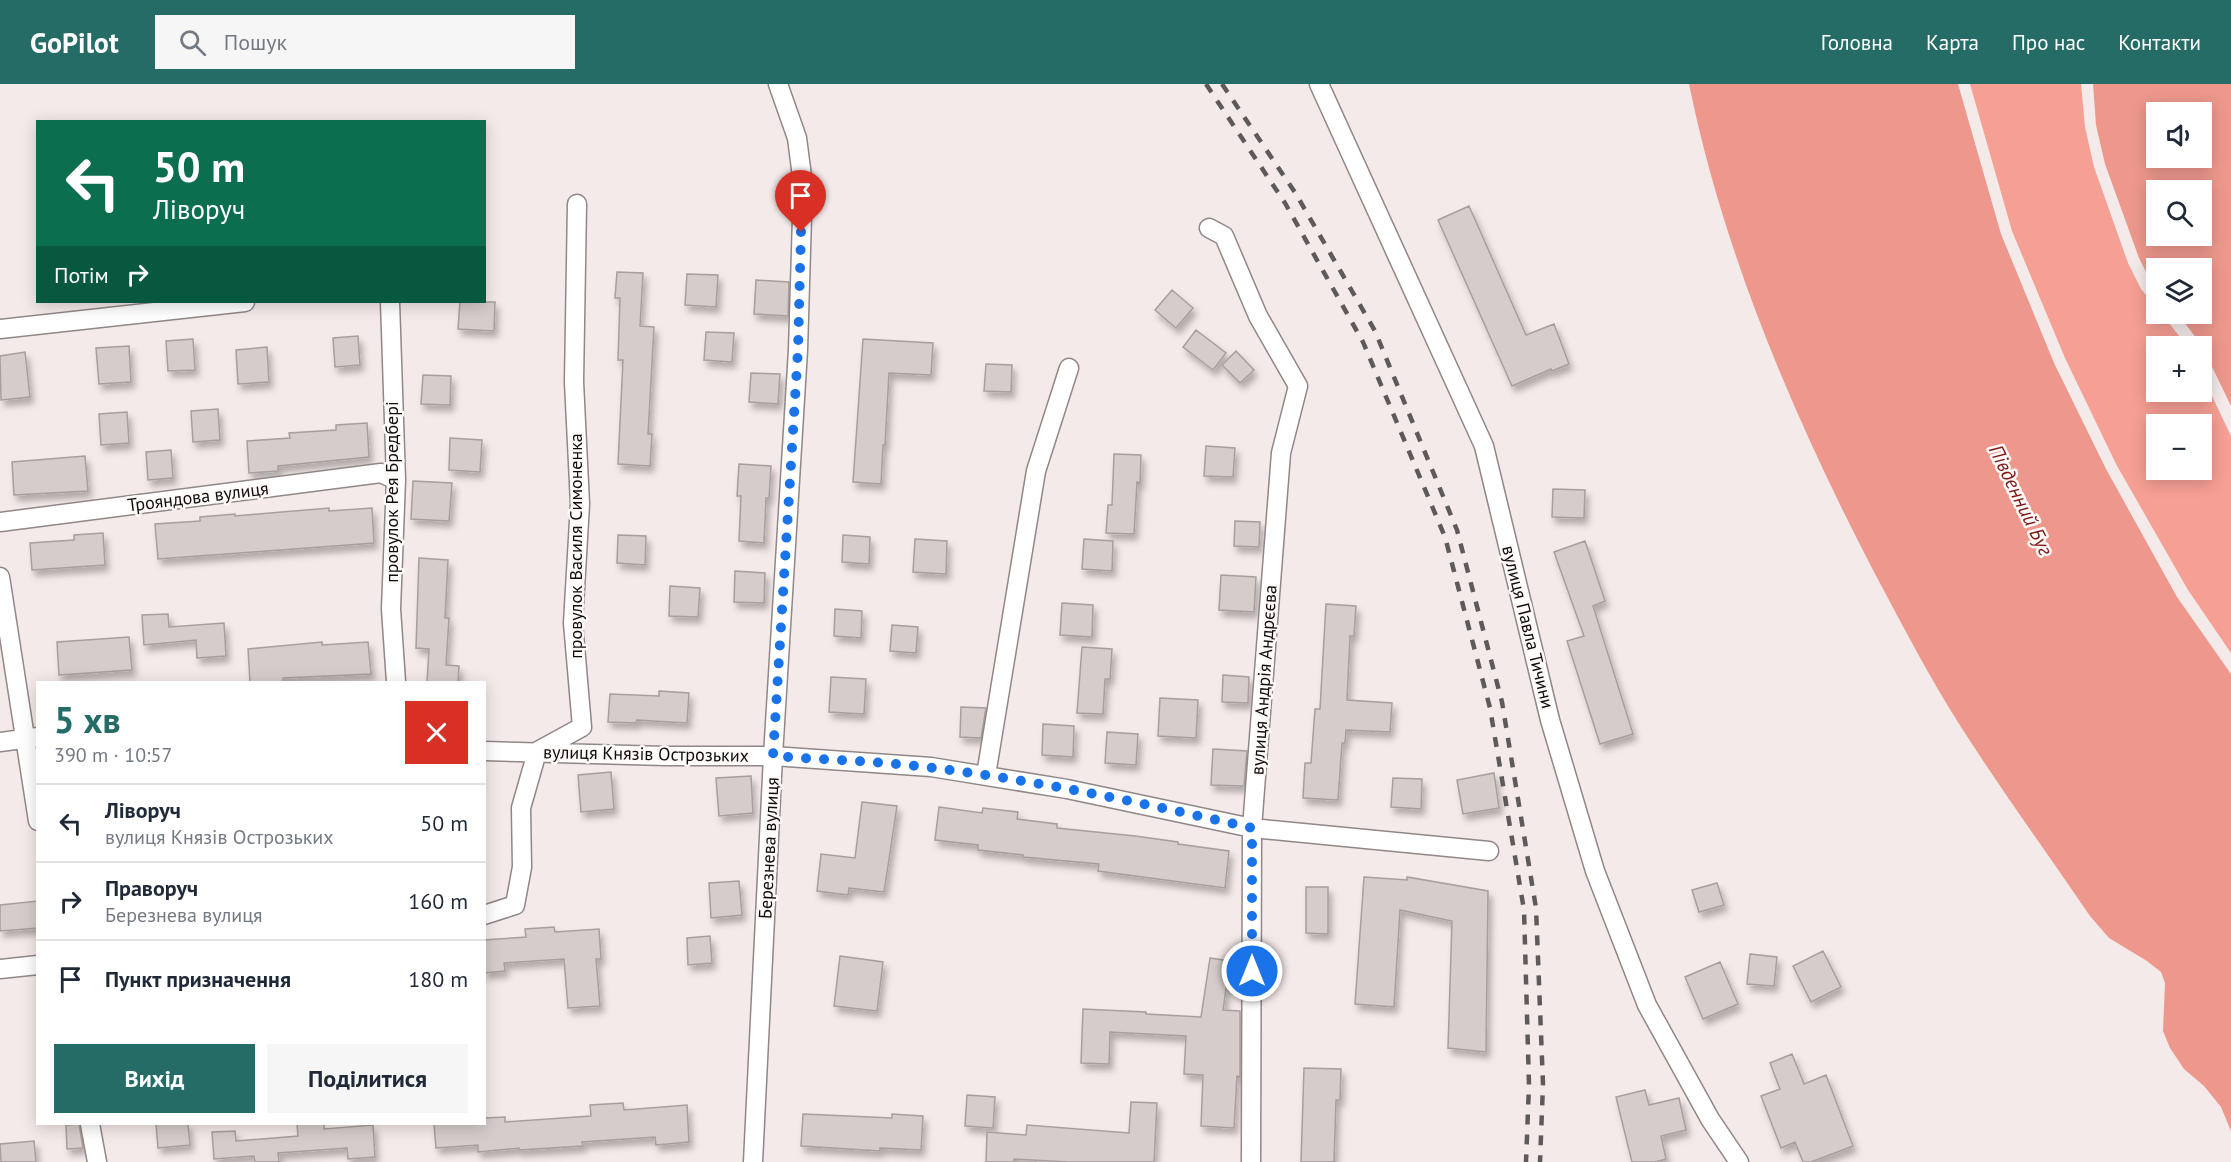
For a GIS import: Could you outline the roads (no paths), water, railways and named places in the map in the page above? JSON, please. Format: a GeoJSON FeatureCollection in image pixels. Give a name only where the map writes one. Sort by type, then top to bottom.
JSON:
{"type":"FeatureCollection","features":[{"type":"Feature","properties":{"kind":"street","name":"Березнева вулиця"},"geometry":{"type":"LineString","coordinates":[[753,1162],[773,756],[798,350],[803,184],[797,138],[778,84]]}},
{"type":"Feature","properties":{"kind":"street","name":"вулиця Павла Тичини"},"geometry":{"type":"LineString","coordinates":[[1320,86],[1484,446],[1550,720],[1595,871],[1647,1005],[1710,1119],[1739,1162]]}},
{"type":"Feature","properties":{"kind":"street","name":"провулок Василя Симоненка"},"geometry":{"type":"LineString","coordinates":[[537,752],[582,727],[573,623],[580,504],[574,382],[577,204]]}},
{"type":"Feature","properties":{"kind":"street","name":"вулиця Андрія Андрєєва"},"geometry":{"type":"LineString","coordinates":[[1209,228],[1224,236],[1258,316],[1298,386],[1281,453],[1252,828],[1251,1162]]}},
{"type":"Feature","properties":{"kind":"street"},"geometry":{"type":"LineString","coordinates":[[0,329],[236,303]]}},
{"type":"Feature","properties":{"kind":"street","name":"провулок Рея Бредбері"},"geometry":{"type":"LineString","coordinates":[[390,303],[396,480],[391,609],[396,681]]}},
{"type":"Feature","properties":{"kind":"street"},"geometry":{"type":"LineString","coordinates":[[986,775],[1036,471],[1069,368]]}},
{"type":"Feature","properties":{"kind":"street","name":"Трояндова вулиця"},"geometry":{"type":"LineString","coordinates":[[0,522],[381,473],[396,480]]}},
{"type":"Feature","properties":{"kind":"street"},"geometry":{"type":"LineString","coordinates":[[0,577],[30,738],[36,800]]}},
{"type":"Feature","properties":{"kind":"street"},"geometry":{"type":"LineString","coordinates":[[0,742],[30,738]]}},
{"type":"Feature","properties":{"kind":"street","name":"вулиця Князів Острозьких"},"geometry":{"type":"LineString","coordinates":[[486,751],[773,756],[931,767],[1067,789],[1252,828],[1489,851]]}},
{"type":"Feature","properties":{"kind":"street"},"geometry":{"type":"LineString","coordinates":[[486,914],[515,905],[522,867],[521,808],[537,752]]}},
{"type":"Feature","properties":{"kind":"street"},"geometry":{"type":"LineString","coordinates":[[0,969],[36,965]]}},
{"type":"Feature","properties":{"kind":"street"},"geometry":{"type":"LineString","coordinates":[[90,1125],[97,1162]]}},
{"type":"Feature","properties":{"kind":"water","name":"Південний Буг"},"geometry":{"type":"Polygon","coordinates":[[[1689,84],[1958,84],[2001,234],[2054,363],[2106,469],[2177,597],[2231,674],[2231,1131],[2221,1107],[2204,1086],[2184,1069],[2170,1048],[2163,1031],[2165,983],[2161,972],[2109,938],[2090,916],[1961,727],[1874,572],[1816,455],[1765,334],[1721,211],[1689,84]]]}},
{"type":"Feature","properties":{"kind":"water"},"geometry":{"type":"Polygon","coordinates":[[[2093,84],[2231,84],[2231,406],[2212,367],[2212,336],[2194,336],[2186,324],[2212,324],[2212,258],[2146,258],[2146,272],[2105,164],[2096,125],[2093,84]]]}},
{"type":"Feature","properties":{"kind":"railway"},"geometry":{"type":"LineString","coordinates":[[1206,84],[1285,203],[1363,342],[1445,537],[1490,708],[1524,910],[1529,1085],[1526,1162]]}},
{"type":"Feature","properties":{"kind":"railway"},"geometry":{"type":"LineString","coordinates":[[1222,84],[1296,194],[1375,331],[1457,530],[1502,702],[1536,908],[1543,1084],[1540,1162]]}}]}
